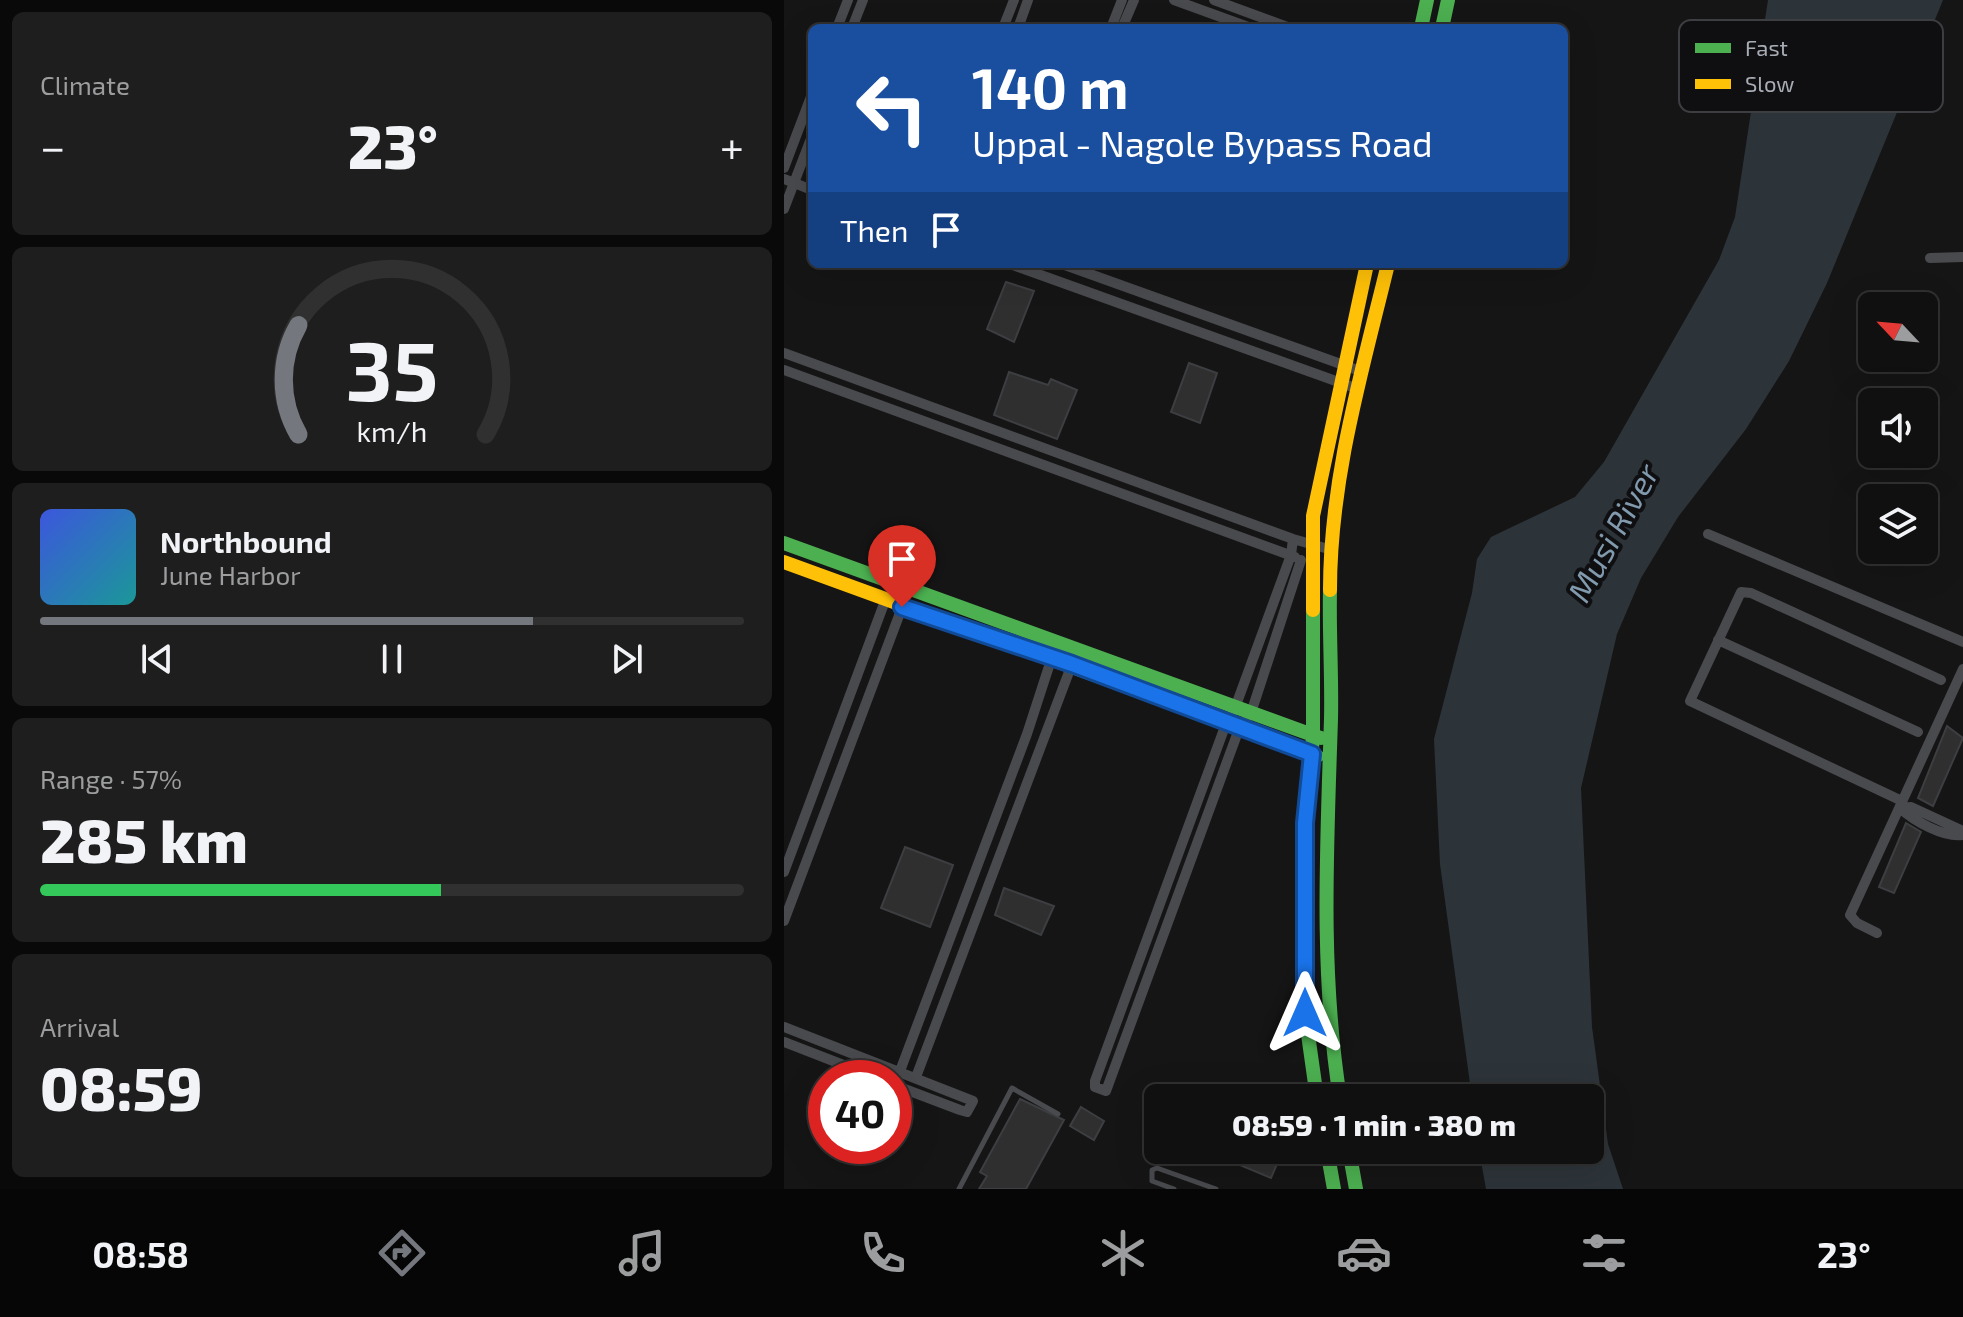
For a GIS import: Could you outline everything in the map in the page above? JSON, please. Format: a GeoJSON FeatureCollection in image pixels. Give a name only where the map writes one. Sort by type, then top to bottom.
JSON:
{"type":"FeatureCollection","features":[{"type":"Feature","properties":{"kind":"street"},"geometry":{"type":"LineString","coordinates":[[839,24],[848,0]]}},
{"type":"Feature","properties":{"kind":"street"},"geometry":{"type":"LineString","coordinates":[[854,24],[863,0]]}},
{"type":"Feature","properties":{"kind":"street"},"geometry":{"type":"LineString","coordinates":[[1005,24],[1014,0]]}},
{"type":"Feature","properties":{"kind":"street"},"geometry":{"type":"LineString","coordinates":[[1019,24],[1028,0]]}},
{"type":"Feature","properties":{"kind":"street"},"geometry":{"type":"LineString","coordinates":[[1113,24],[1122,0]]}},
{"type":"Feature","properties":{"kind":"street"},"geometry":{"type":"LineString","coordinates":[[1124,24],[1134,0]]}},
{"type":"Feature","properties":{"kind":"street"},"geometry":{"type":"LineString","coordinates":[[1174,0],[1240,24]]}},
{"type":"Feature","properties":{"kind":"street"},"geometry":{"type":"LineString","coordinates":[[1214,0],[1279,24]]}},
{"type":"Feature","properties":{"kind":"street"},"geometry":{"type":"LineString","coordinates":[[1422,24],[1427,0]]}},
{"type":"Feature","properties":{"kind":"street"},"geometry":{"type":"LineString","coordinates":[[1443,24],[1448,0]]}},
{"type":"Feature","properties":{"kind":"street"},"geometry":{"type":"LineString","coordinates":[[808,104],[785,164],[808,171]]}},
{"type":"Feature","properties":{"kind":"street"},"geometry":{"type":"LineString","coordinates":[[784,209],[789,181],[800,168],[808,147]]}},
{"type":"Feature","properties":{"kind":"street"},"geometry":{"type":"LineString","coordinates":[[789,181],[808,188]]}},
{"type":"Feature","properties":{"kind":"street"},"geometry":{"type":"LineString","coordinates":[[1930,258],[1963,257]]}},
{"type":"Feature","properties":{"kind":"street"},"geometry":{"type":"LineString","coordinates":[[1021,268],[1358,389]]}},
{"type":"Feature","properties":{"kind":"street"},"geometry":{"type":"LineString","coordinates":[[1073,268],[1363,372]]}},
{"type":"Feature","properties":{"kind":"street"},"geometry":{"type":"LineString","coordinates":[[1301,559],[1251,713],[1233,725],[1095,1087],[1106,1091],[1233,725],[1235,708],[1301,559],[1312,543],[1313,516],[1366,268]]}},
{"type":"Feature","properties":{"kind":"street"},"geometry":{"type":"LineString","coordinates":[[1338,1084],[1326,1012],[1323,869],[1330,740],[1332,550],[1338,492],[1358,389],[1387,268]]}},
{"type":"Feature","properties":{"kind":"street"},"geometry":{"type":"LineString","coordinates":[[784,353],[1279,534],[1332,550]]}},
{"type":"Feature","properties":{"kind":"street"},"geometry":{"type":"LineString","coordinates":[[784,370],[1301,559]]}},
{"type":"Feature","properties":{"kind":"street"},"geometry":{"type":"LineString","coordinates":[[1251,541],[1279,534]]}},
{"type":"Feature","properties":{"kind":"street"},"geometry":{"type":"LineString","coordinates":[[1708,534],[1963,642]]}},
{"type":"Feature","properties":{"kind":"street"},"geometry":{"type":"LineString","coordinates":[[1293,539],[1301,559],[1313,737],[1305,823],[1305,1013],[1315,1084]]}},
{"type":"Feature","properties":{"kind":"street"},"geometry":{"type":"LineString","coordinates":[[784,543],[1313,737],[1330,740]]}},
{"type":"Feature","properties":{"kind":"street"},"geometry":{"type":"LineString","coordinates":[[784,562],[885,601],[1072,664],[1329,761]]}},
{"type":"Feature","properties":{"kind":"street"},"geometry":{"type":"LineString","coordinates":[[784,921],[909,589]]}},
{"type":"Feature","properties":{"kind":"street"},"geometry":{"type":"LineString","coordinates":[[1941,680],[1751,593],[1741,592],[1690,701],[1963,833]]}},
{"type":"Feature","properties":{"kind":"street"},"geometry":{"type":"LineString","coordinates":[[784,872],[885,601]]}},
{"type":"Feature","properties":{"kind":"street"},"geometry":{"type":"LineString","coordinates":[[1718,640],[1918,732]]}},
{"type":"Feature","properties":{"kind":"street"},"geometry":{"type":"LineString","coordinates":[[904,1060],[1027,734],[1052,657]]}},
{"type":"Feature","properties":{"kind":"street"},"geometry":{"type":"LineString","coordinates":[[916,1077],[1072,664]]}},
{"type":"Feature","properties":{"kind":"street"},"geometry":{"type":"LineString","coordinates":[[1877,933],[1857,923],[1850,915],[1963,669]]}},
{"type":"Feature","properties":{"kind":"street"},"geometry":{"type":"LineString","coordinates":[[784,1027],[871,1060]]}},
{"type":"Feature","properties":{"kind":"street"},"geometry":{"type":"LineString","coordinates":[[784,1042],[830,1060]]}},
{"type":"Feature","properties":{"kind":"street"},"geometry":{"type":"LineString","coordinates":[[912,1076],[973,1101],[971,1108],[960,1110],[912,1092]]}},
{"type":"Feature","properties":{"kind":"street"},"geometry":{"type":"LineString","coordinates":[[1330,1164],[1334,1189]]}},
{"type":"Feature","properties":{"kind":"street"},"geometry":{"type":"LineString","coordinates":[[1352,1164],[1356,1189]]}},
{"type":"Feature","properties":{"kind":"lane"},"geometry":{"type":"LineString","coordinates":[[1941,680],[1955,687]]}},
{"type":"Feature","properties":{"kind":"lane"},"geometry":{"type":"LineString","coordinates":[[1918,732],[1932,738]]}},
{"type":"Feature","properties":{"kind":"lane"},"geometry":{"type":"LineString","coordinates":[[959,1189],[1012,1088],[1058,1114]]}},
{"type":"Feature","properties":{"kind":"lane"},"geometry":{"type":"LineString","coordinates":[[1174,1189],[1152,1181],[1152,1170],[1157,1168],[1216,1189]]}},
{"type":"Feature","properties":{"kind":"water"},"geometry":{"type":"Polygon","coordinates":[[[1768,0],[1943,0],[1935,20],[1765,20],[1768,0]]]}},
{"type":"Feature","properties":{"kind":"water","name":"Musi River"},"geometry":{"type":"Polygon","coordinates":[[[1751,112],[1897,112],[1827,283],[1789,361],[1746,429],[1678,517],[1641,578],[1617,634],[1581,788],[1592,1027],[1600,1084],[1470,1084],[1440,864],[1434,739],[1472,593],[1477,559],[1491,537],[1575,497],[1604,462],[1719,260],[1735,217],[1751,112]]]}},
{"type":"Feature","properties":{"kind":"water"},"geometry":{"type":"Polygon","coordinates":[[[1604,1115],[1608,1144],[1623,1189],[1486,1189],[1482,1164],[1604,1164],[1604,1115]]]}},
{"type":"Feature","properties":{"kind":"building"},"geometry":{"type":"Polygon","coordinates":[[[1006,282],[1034,291],[1014,342],[987,329],[1006,282]]]}},
{"type":"Feature","properties":{"kind":"building"},"geometry":{"type":"Polygon","coordinates":[[[1189,363],[1217,373],[1200,423],[1171,412],[1189,363]]]}},
{"type":"Feature","properties":{"kind":"building"},"geometry":{"type":"Polygon","coordinates":[[[1009,372],[1048,385],[1051,379],[1077,390],[1057,439],[994,415],[1009,372]]]}},
{"type":"Feature","properties":{"kind":"building"},"geometry":{"type":"Polygon","coordinates":[[[1947,726],[1963,738],[1933,806],[1918,798],[1947,726]]]}},
{"type":"Feature","properties":{"kind":"building"},"geometry":{"type":"Polygon","coordinates":[[[1906,823],[1921,832],[1894,893],[1879,887],[1906,823]]]}},
{"type":"Feature","properties":{"kind":"building"},"geometry":{"type":"Polygon","coordinates":[[[905,847],[953,865],[930,927],[881,908],[905,847]]]}},
{"type":"Feature","properties":{"kind":"building"},"geometry":{"type":"Polygon","coordinates":[[[1004,888],[1054,906],[1041,935],[995,915],[1004,888]]]}},
{"type":"Feature","properties":{"kind":"building"},"geometry":{"type":"Polygon","coordinates":[[[1020,1099],[1064,1120],[1026,1189],[979,1189],[987,1176],[980,1172],[1020,1099]]]}},
{"type":"Feature","properties":{"kind":"building"},"geometry":{"type":"Polygon","coordinates":[[[1081,1107],[1104,1121],[1094,1140],[1070,1126],[1081,1107]]]}},
{"type":"Feature","properties":{"kind":"building"},"geometry":{"type":"Polygon","coordinates":[[[1238,1164],[1277,1164],[1271,1178],[1238,1164]]]}},
{"type":"Feature","properties":{"kind":"traffic: fast"},"geometry":{"type":"LineString","coordinates":[[1422,24],[1427,0]]}},
{"type":"Feature","properties":{"kind":"traffic: fast"},"geometry":{"type":"LineString","coordinates":[[1443,24],[1448,0]]}},
{"type":"Feature","properties":{"kind":"traffic: fast"},"geometry":{"type":"LineString","coordinates":[[784,543],[1321,738]]}},
{"type":"Feature","properties":{"kind":"traffic: fast"},"geometry":{"type":"LineString","coordinates":[[1330,590],[1327,956],[1338,1084]]}},
{"type":"Feature","properties":{"kind":"traffic: fast"},"geometry":{"type":"LineString","coordinates":[[1313,610],[1313,737],[1305,823],[1305,1013],[1315,1084]]}},
{"type":"Feature","properties":{"kind":"traffic: fast"},"geometry":{"type":"LineString","coordinates":[[1061,663],[1317,756]]}},
{"type":"Feature","properties":{"kind":"traffic: fast"},"geometry":{"type":"LineString","coordinates":[[1330,1164],[1334,1189]]}},
{"type":"Feature","properties":{"kind":"traffic: fast"},"geometry":{"type":"LineString","coordinates":[[1352,1164],[1356,1189]]}},
{"type":"Feature","properties":{"kind":"traffic: slow"},"geometry":{"type":"LineString","coordinates":[[1313,610],[1313,516],[1366,268]]}},
{"type":"Feature","properties":{"kind":"traffic: slow"},"geometry":{"type":"LineString","coordinates":[[1330,590],[1331,549],[1341,466],[1387,268]]}},
{"type":"Feature","properties":{"kind":"traffic: slow"},"geometry":{"type":"LineString","coordinates":[[784,562],[1061,663]]}},
{"type":"Feature","properties":{"kind":"route"},"geometry":{"type":"LineString","coordinates":[[902,607],[1072,664],[1312,754],[1305,823],[1305,1013]]}}]}
